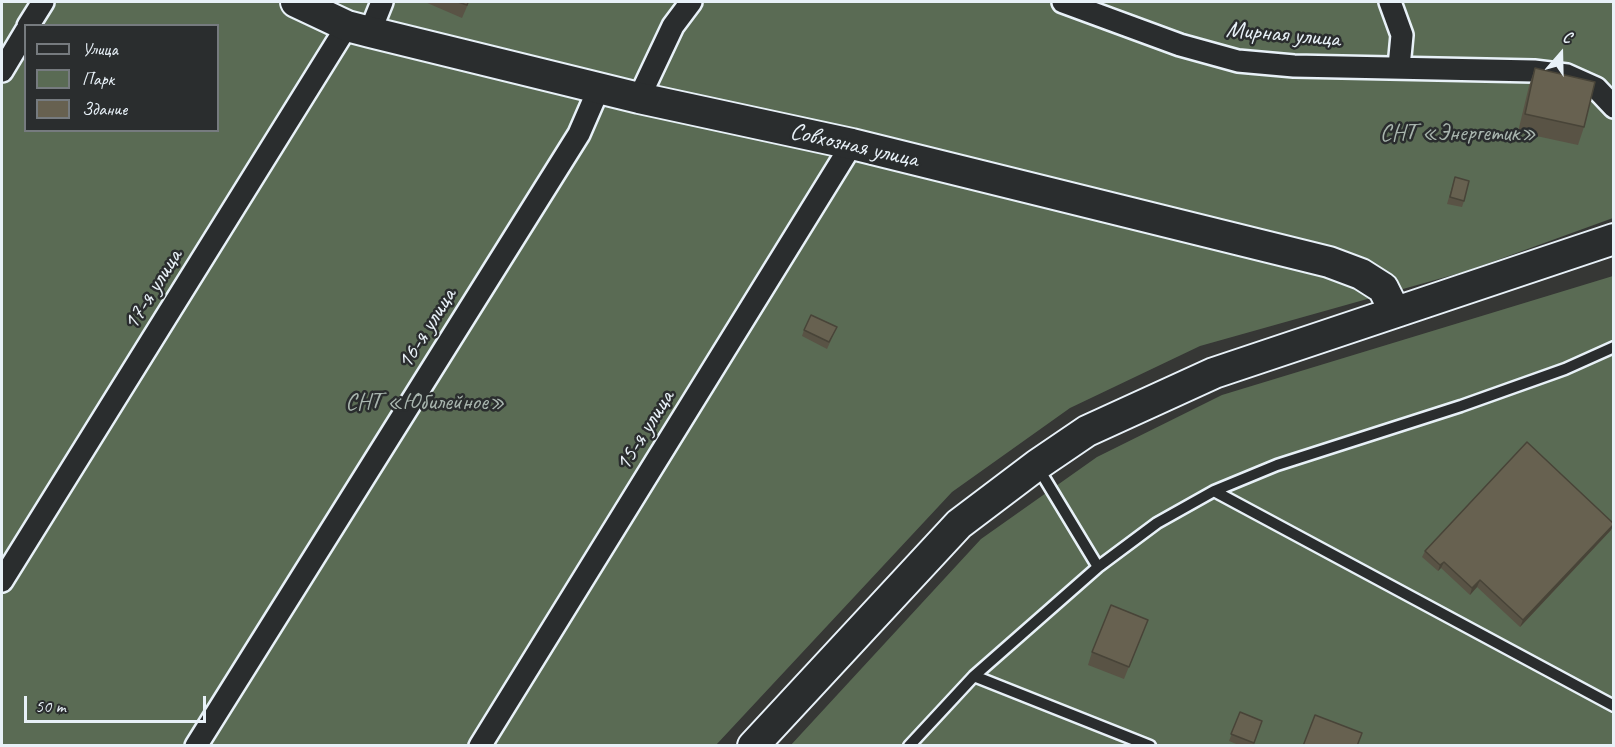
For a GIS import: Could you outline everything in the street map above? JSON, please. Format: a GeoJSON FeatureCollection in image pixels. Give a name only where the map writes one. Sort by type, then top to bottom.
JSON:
{"type":"FeatureCollection","features":[{"type":"Feature","properties":{"kind":"street"},"geometry":{"type":"LineString","coordinates":[[29,24],[43,2]]}},
{"type":"Feature","properties":{"kind":"street","name":"Совхозная улица"},"geometry":{"type":"LineString","coordinates":[[296,2],[358,29],[639,98],[852,144],[1329,262],[1361,274],[1383,288],[1395,312]]}},
{"type":"Feature","properties":{"kind":"street","name":"17-я улица"},"geometry":{"type":"LineString","coordinates":[[2,580],[358,29],[382,2]]}},
{"type":"Feature","properties":{"kind":"street"},"geometry":{"type":"LineString","coordinates":[[639,98],[673,26],[691,2]]}},
{"type":"Feature","properties":{"kind":"street","name":"Мирная улица"},"geometry":{"type":"LineString","coordinates":[[1063,2],[1180,45],[1238,61],[1294,66],[1534,71],[1567,75],[1596,88],[1614,107]]}},
{"type":"Feature","properties":{"kind":"street"},"geometry":{"type":"LineString","coordinates":[[1390,2],[1402,35],[1399,67]]}},
{"type":"Feature","properties":{"kind":"street"},"geometry":{"type":"LineString","coordinates":[[2,71],[24,34]]}},
{"type":"Feature","properties":{"kind":"street","name":"16-я улица"},"geometry":{"type":"LineString","coordinates":[[196,746],[579,134],[599,88]]}},
{"type":"Feature","properties":{"kind":"street","name":"15-я улица"},"geometry":{"type":"LineString","coordinates":[[480,746],[852,144]]}},
{"type":"Feature","properties":{"kind":"street"},"geometry":{"type":"LineString","coordinates":[[753,746],[959,524],[1037,465],[1087,431],[1214,373],[1614,239]]}},
{"type":"Feature","properties":{"kind":"lane"},"geometry":{"type":"LineString","coordinates":[[909,746],[974,676],[1098,567],[1157,523],[1214,491],[1277,465],[1461,406],[1565,369],[1614,347]]}},
{"type":"Feature","properties":{"kind":"lane"},"geometry":{"type":"LineString","coordinates":[[1037,465],[1098,567]]}},
{"type":"Feature","properties":{"kind":"lane"},"geometry":{"type":"LineString","coordinates":[[1214,491],[1614,706]]}},
{"type":"Feature","properties":{"kind":"lane"},"geometry":{"type":"LineString","coordinates":[[974,676],[1150,746]]}},
{"type":"Feature","properties":{"kind":"green space","name":"СНТ «Юбилейное»"},"geometry":{"type":"Polygon","coordinates":[[[2,2],[1613,2],[1613,218],[1467,271],[1200,346],[1070,408],[952,492],[716,745],[2,745],[2,2]]]}},
{"type":"Feature","properties":{"kind":"green space"},"geometry":{"type":"Polygon","coordinates":[[[1613,276],[1613,745],[790,746],[981,539],[1097,457],[1222,395],[1613,276]]]}},
{"type":"Feature","properties":{"kind":"building"},"geometry":{"type":"Polygon","coordinates":[[[1535,68],[1595,82],[1584,127],[1525,114],[1535,68]]]}},
{"type":"Feature","properties":{"kind":"building"},"geometry":{"type":"Polygon","coordinates":[[[1455,177],[1469,181],[1464,201],[1450,197],[1455,177]]]}},
{"type":"Feature","properties":{"kind":"building"},"geometry":{"type":"Polygon","coordinates":[[[811,315],[837,327],[829,342],[804,330],[811,315]]]}},
{"type":"Feature","properties":{"kind":"building"},"geometry":{"type":"Polygon","coordinates":[[[1527,442],[1614,524],[1523,620],[1480,580],[1472,588],[1444,562],[1440,565],[1425,551],[1527,442]]]}},
{"type":"Feature","properties":{"kind":"building"},"geometry":{"type":"Polygon","coordinates":[[[1111,605],[1148,620],[1129,667],[1092,652],[1111,605]]]}},
{"type":"Feature","properties":{"kind":"building"},"geometry":{"type":"Polygon","coordinates":[[[1240,712],[1262,721],[1254,743],[1231,734],[1240,712]]]}},
{"type":"Feature","properties":{"kind":"building"},"geometry":{"type":"Polygon","coordinates":[[[1315,715],[1362,733],[1357,746],[1303,746],[1315,715]]]}},
{"type":"Feature","properties":{"kind":"park label","name":"СНТ «Энергетик»"},"geometry":{"type":"Point","coordinates":[1458,134]}}]}
